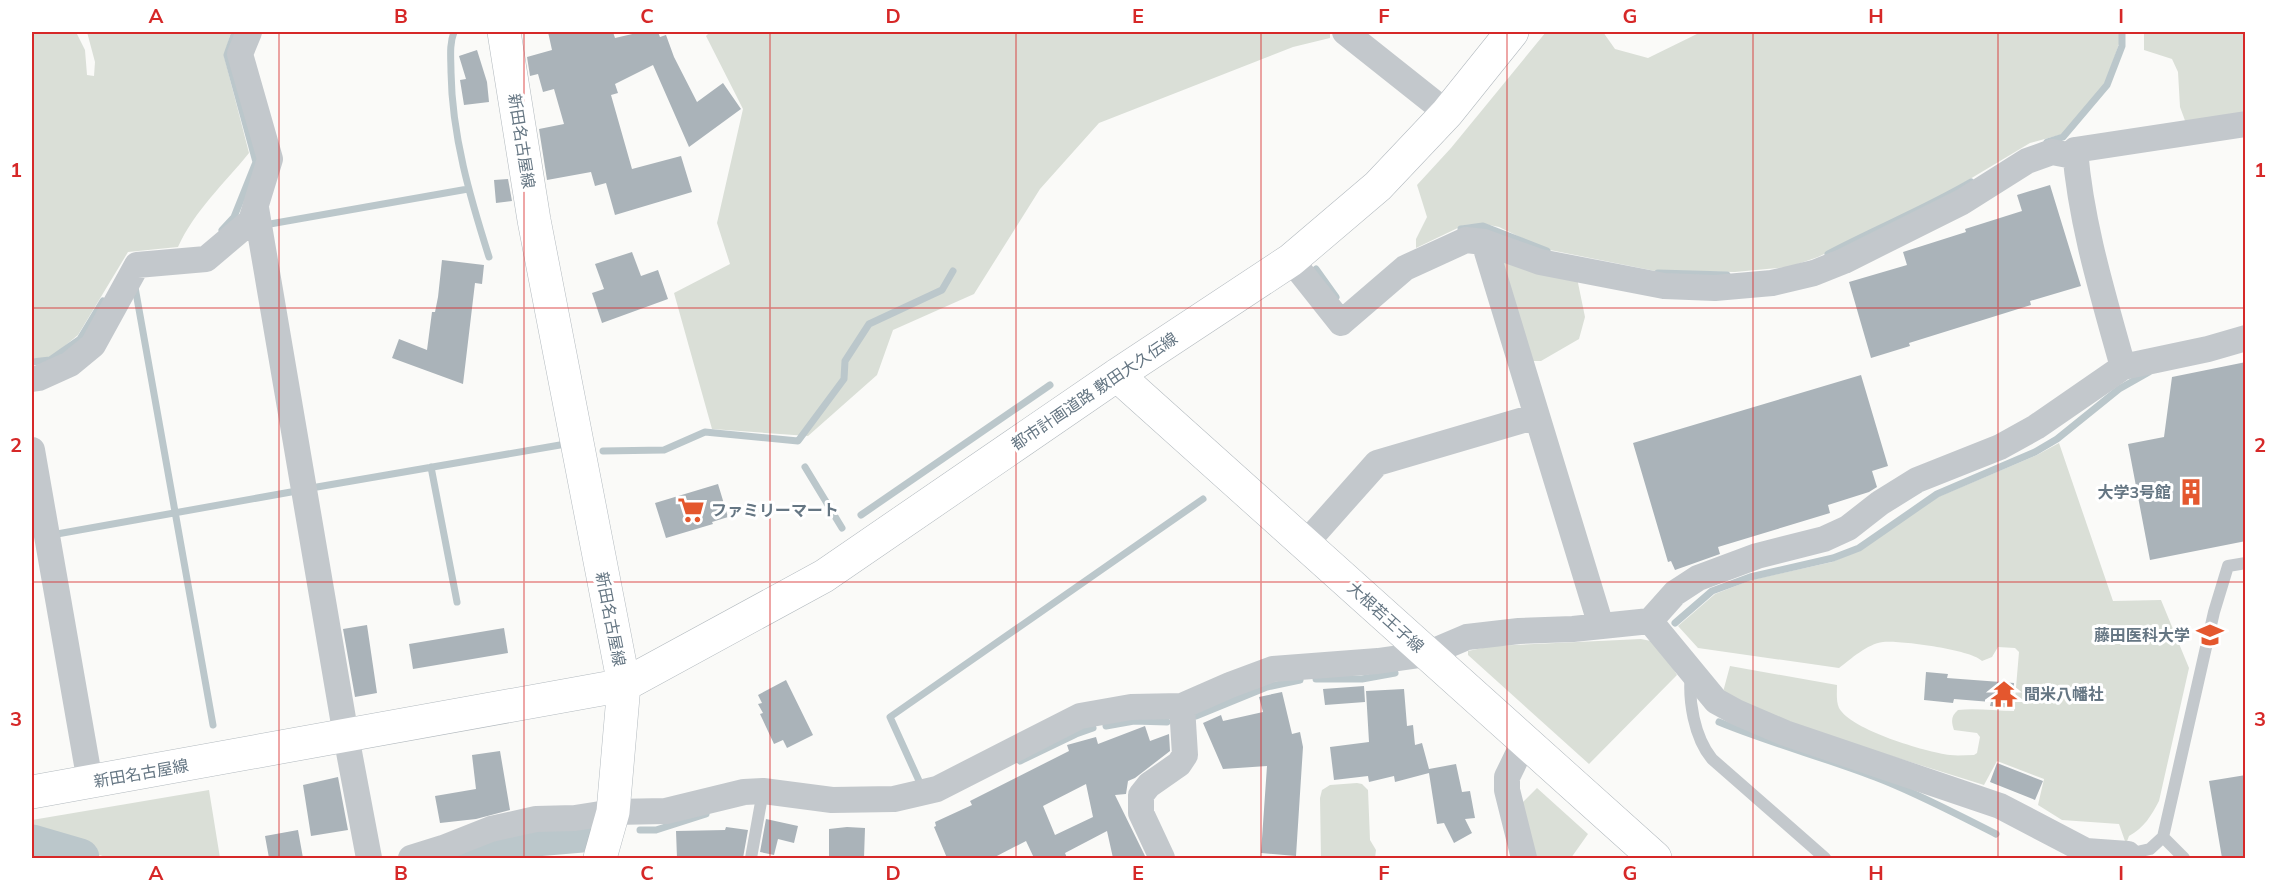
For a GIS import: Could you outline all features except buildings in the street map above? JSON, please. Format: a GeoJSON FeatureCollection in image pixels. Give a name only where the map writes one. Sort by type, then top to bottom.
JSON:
{"type":"FeatureCollection","features":[{"type":"Feature","properties":{"kind":"street"},"geometry":{"type":"LineString","coordinates":[[32,379],[69,364],[93,345],[137,265],[206,259],[251,221],[270,159],[240,54],[249,32]]}},
{"type":"Feature","properties":{"kind":"street","name":"新田名古屋線"},"geometry":{"type":"LineString","coordinates":[[32,792],[624,685],[534,220],[504,32]]}},
{"type":"Feature","properties":{"kind":"street"},"geometry":{"type":"LineString","coordinates":[[1346,32],[1447,113]]}},
{"type":"Feature","properties":{"kind":"street","name":"都市計画道路 敷田大久伝線"},"geometry":{"type":"LineString","coordinates":[[624,685],[824,576],[1117,375],[1291,260],[1377,186],[1447,113],[1512,32]]}},
{"type":"Feature","properties":{"kind":"street"},"geometry":{"type":"LineString","coordinates":[[1291,260],[1341,323],[1405,268],[1466,240],[1484,242],[1540,262],[1664,286],[1715,288],[1772,284],[1814,273],[1844,261],[1962,202],[2027,161],[2052,152],[2068,155],[2075,150],[2246,124]]}},
{"type":"Feature","properties":{"kind":"street"},"geometry":{"type":"LineString","coordinates":[[2075,150],[2088,239],[2122,367]]}},
{"type":"Feature","properties":{"kind":"street"},"geometry":{"type":"LineString","coordinates":[[256,208],[369,858]]}},
{"type":"Feature","properties":{"kind":"street"},"geometry":{"type":"LineString","coordinates":[[1484,242],[1602,626]]}},
{"type":"Feature","properties":{"kind":"street"},"geometry":{"type":"LineString","coordinates":[[411,858],[491,829],[536,819],[575,818],[613,812],[666,811],[744,792],[764,791],[832,800],[894,799],[937,789],[1080,716],[1131,708],[1182,706],[1273,669],[1378,661],[1427,654],[1467,638],[1520,631],[1650,621],[1675,593],[1698,578],[1757,556],[1824,539],[1848,528],[1917,480],[2000,447],[2036,427],[2122,367],[2208,349],[2246,338]]}},
{"type":"Feature","properties":{"kind":"street","name":"大根若王子線"},"geometry":{"type":"LineString","coordinates":[[1117,375],[1655,858]]}},
{"type":"Feature","properties":{"kind":"street"},"geometry":{"type":"LineString","coordinates":[[1305,544],[1377,463],[1537,416]]}},
{"type":"Feature","properties":{"kind":"street"},"geometry":{"type":"LineString","coordinates":[[32,450],[90,782]]}},
{"type":"Feature","properties":{"kind":"street"},"geometry":{"type":"LineString","coordinates":[[1650,621],[1716,701],[1736,712],[1775,729],[2000,806],[2086,851],[2128,854]]}},
{"type":"Feature","properties":{"kind":"street"},"geometry":{"type":"LineString","coordinates":[[600,858],[613,812],[624,685]]}},
{"type":"Feature","properties":{"kind":"street"},"geometry":{"type":"LineString","coordinates":[[1162,858],[1141,813],[1142,795],[1149,785],[1179,764],[1185,755],[1182,706]]}},
{"type":"Feature","properties":{"kind":"street"},"geometry":{"type":"LineString","coordinates":[[1524,742],[1510,767],[1508,790],[1524,858]]}},
{"type":"Feature","properties":{"kind":"lane"},"geometry":{"type":"LineString","coordinates":[[2128,854],[2150,849],[2163,837],[2214,612],[2228,566],[2246,562]]}},
{"type":"Feature","properties":{"kind":"lane"},"geometry":{"type":"LineString","coordinates":[[1691,672],[1689,692],[1704,749],[1712,759],[1825,858]]}},
{"type":"Feature","properties":{"kind":"lane"},"geometry":{"type":"LineString","coordinates":[[751,858],[764,791]]}},
{"type":"Feature","properties":{"kind":"lane"},"geometry":{"type":"LineString","coordinates":[[2163,837],[2184,858]]}},
{"type":"Feature","properties":{"kind":"shaded area"},"geometry":{"type":"Polygon","coordinates":[[[32,32],[76,32],[85,50],[87,75],[94,76],[95,62],[87,32],[231,32],[224,56],[249,153],[201,209],[178,247],[128,252],[78,335],[49,359],[32,358],[32,32]]]}},
{"type":"Feature","properties":{"kind":"shaded area"},"geometry":{"type":"Polygon","coordinates":[[[710,32],[1330,32],[1330,38],[1293,47],[1099,123],[1040,189],[974,294],[893,330],[877,375],[808,436],[712,429],[674,293],[730,264],[717,223],[743,109],[706,36],[710,32]]]}},
{"type":"Feature","properties":{"kind":"shaded area"},"geometry":{"type":"Polygon","coordinates":[[[1546,32],[1603,32],[1615,49],[1648,58],[1701,32],[2119,32],[2119,44],[2105,84],[2063,134],[2030,143],[1945,194],[1818,257],[1789,267],[1735,272],[1655,271],[1545,249],[1499,227],[1484,224],[1464,225],[1416,248],[1416,239],[1427,217],[1417,185],[1451,148],[1546,32]]]}},
{"type":"Feature","properties":{"kind":"shaded area"},"geometry":{"type":"Polygon","coordinates":[[[2144,32],[2245,32],[2245,117],[2187,126],[2180,107],[2178,72],[2172,59],[2144,50],[2144,32]]]}},
{"type":"Feature","properties":{"kind":"shaded area"},"geometry":{"type":"Polygon","coordinates":[[[1506,259],[1577,278],[1585,317],[1579,339],[1541,361],[1528,361],[1497,262],[1506,259]]]}},
{"type":"Feature","properties":{"kind":"shaded area"},"geometry":{"type":"Polygon","coordinates":[[[2059,443],[2113,601],[2161,600],[2189,668],[2159,801],[2147,821],[2129,836],[2126,844],[2119,824],[2062,820],[2038,805],[2044,779],[1997,761],[1984,785],[1792,725],[1723,692],[1730,666],[1837,685],[1839,708],[1846,716],[1873,732],[1890,739],[1950,755],[1974,755],[1977,753],[1980,737],[1977,733],[1954,730],[1953,717],[1958,710],[2014,711],[2019,652],[2015,648],[1998,647],[1992,657],[1982,661],[1965,653],[1951,650],[1919,644],[1883,642],[1865,649],[1839,668],[1698,648],[1678,626],[1715,594],[1751,580],[1832,562],[1857,551],[1938,497],[2037,455],[2059,443]]]}},
{"type":"Feature","properties":{"kind":"shaded area"},"geometry":{"type":"Polygon","coordinates":[[[1641,639],[1651,641],[1668,659],[1677,675],[1589,764],[1468,655],[1468,651],[1492,646],[1641,639]]]}},
{"type":"Feature","properties":{"kind":"shaded area"},"geometry":{"type":"Polygon","coordinates":[[[1362,784],[1368,790],[1370,840],[1376,850],[1375,858],[1321,858],[1320,798],[1322,790],[1330,785],[1362,784]]]}},
{"type":"Feature","properties":{"kind":"shaded area"},"geometry":{"type":"Polygon","coordinates":[[[1537,788],[1588,834],[1571,858],[1534,858],[1522,803],[1537,788]]]}},
{"type":"Feature","properties":{"kind":"shaded area"},"geometry":{"type":"Polygon","coordinates":[[[209,790],[220,858],[109,858],[32,834],[32,820],[209,790]]]}},
{"type":"Feature","properties":{"kind":"waterway"},"geometry":{"type":"LineString","coordinates":[[222,230],[234,217],[256,162],[227,55],[235,32]]}},
{"type":"Feature","properties":{"kind":"waterway"},"geometry":{"type":"LineString","coordinates":[[454,32],[451,42],[452,96],[458,143],[489,257]]}},
{"type":"Feature","properties":{"kind":"waterway"},"geometry":{"type":"LineString","coordinates":[[2047,142],[2063,137],[2107,85],[2122,46],[2122,32]]}},
{"type":"Feature","properties":{"kind":"waterway"},"geometry":{"type":"LineString","coordinates":[[1828,254],[1971,182]]}},
{"type":"Feature","properties":{"kind":"waterway"},"geometry":{"type":"LineString","coordinates":[[270,224],[468,189]]}},
{"type":"Feature","properties":{"kind":"waterway"},"geometry":{"type":"LineString","coordinates":[[1461,229],[1483,226],[1547,251]]}},
{"type":"Feature","properties":{"kind":"waterway"},"geometry":{"type":"LineString","coordinates":[[1316,269],[1336,297]]}},
{"type":"Feature","properties":{"kind":"waterway"},"geometry":{"type":"LineString","coordinates":[[603,451],[664,450],[705,432],[798,441],[844,379],[845,361],[869,324],[942,290],[953,271]]}},
{"type":"Feature","properties":{"kind":"waterway"},"geometry":{"type":"LineString","coordinates":[[1658,273],[1727,275]]}},
{"type":"Feature","properties":{"kind":"waterway"},"geometry":{"type":"LineString","coordinates":[[135,287],[213,725]]}},
{"type":"Feature","properties":{"kind":"waterway"},"geometry":{"type":"LineString","coordinates":[[32,362],[50,360],[80,339],[103,301]]}},
{"type":"Feature","properties":{"kind":"waterway"},"geometry":{"type":"LineString","coordinates":[[1675,623],[1712,591],[1750,577],[1833,558],[1859,548],[1937,494],[2035,452],[2057,439],[2119,389],[2149,372]]}},
{"type":"Feature","properties":{"kind":"waterway"},"geometry":{"type":"LineString","coordinates":[[861,515],[1050,385]]}},
{"type":"Feature","properties":{"kind":"waterway"},"geometry":{"type":"LineString","coordinates":[[317,487],[560,445]]}},
{"type":"Feature","properties":{"kind":"waterway"},"geometry":{"type":"LineString","coordinates":[[431,467],[457,602]]}},
{"type":"Feature","properties":{"kind":"waterway"},"geometry":{"type":"LineString","coordinates":[[805,467],[842,528]]}},
{"type":"Feature","properties":{"kind":"waterway"},"geometry":{"type":"LineString","coordinates":[[57,534],[291,492]]}},
{"type":"Feature","properties":{"kind":"waterway"},"geometry":{"type":"LineString","coordinates":[[920,783],[890,717],[1203,499]]}},
{"type":"Feature","properties":{"kind":"waterway"},"geometry":{"type":"LineString","coordinates":[[1316,679],[1362,679],[1395,673]]}},
{"type":"Feature","properties":{"kind":"waterway"},"geometry":{"type":"LineString","coordinates":[[1196,716],[1267,687],[1300,680]]}},
{"type":"Feature","properties":{"kind":"waterway"},"geometry":{"type":"LineString","coordinates":[[1106,726],[1134,721],[1167,722]]}},
{"type":"Feature","properties":{"kind":"waterway"},"geometry":{"type":"LineString","coordinates":[[1719,722],[1891,783],[1996,834]]}},
{"type":"Feature","properties":{"kind":"waterway"},"geometry":{"type":"LineString","coordinates":[[1020,761],[1093,728]]}},
{"type":"Feature","properties":{"kind":"waterway"},"geometry":{"type":"LineString","coordinates":[[640,830],[656,830],[706,814]]}},
{"type":"Feature","properties":{"kind":"waterway"},"geometry":{"type":"LineString","coordinates":[[469,858],[523,838],[582,833]]}},
{"type":"Feature","properties":{"kind":"waterway"},"geometry":{"type":"LineString","coordinates":[[32,844],[80,858]]}},
{"type":"Feature","properties":{"kind":"place","name":"大学3号館"},"geometry":{"type":"Point","coordinates":[2191,492]}},
{"type":"Feature","properties":{"kind":"place","name":"ファミリーマート"},"geometry":{"type":"Point","coordinates":[691,510]}},
{"type":"Feature","properties":{"kind":"place","name":"藤田医科大学"},"geometry":{"type":"Point","coordinates":[2210,635]}},
{"type":"Feature","properties":{"kind":"place","name":"間米八幡社"},"geometry":{"type":"Point","coordinates":[2004,694]}}]}
